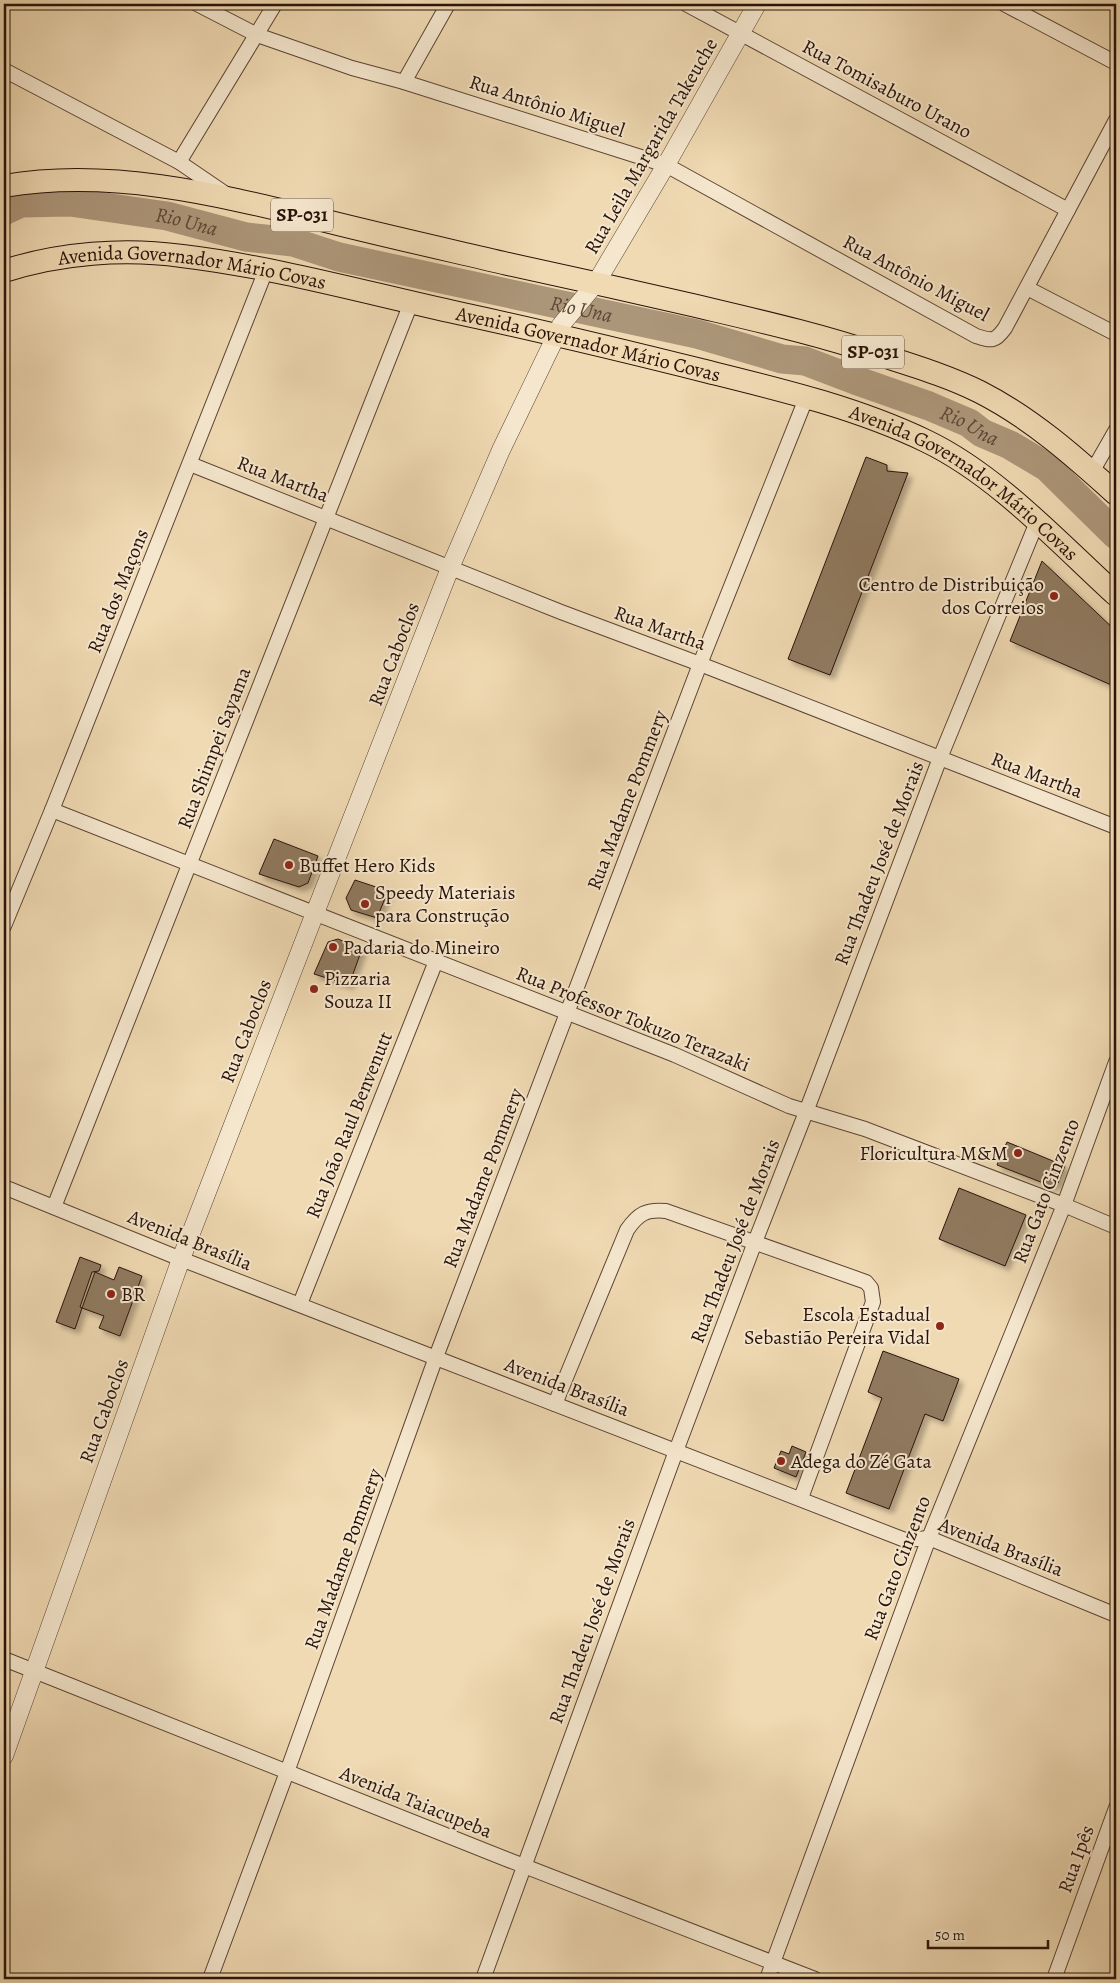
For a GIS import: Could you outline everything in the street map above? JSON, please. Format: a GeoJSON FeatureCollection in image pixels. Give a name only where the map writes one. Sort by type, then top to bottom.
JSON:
{"type":"FeatureCollection","features":[{"type":"Feature","properties":{"kind":"highway","name":"SP-031"},"geometry":{"type":"LineString","coordinates":[[4,186],[32,181],[86,179],[149,184],[233,198],[422,244],[590,292],[786,327],[851,345],[937,374],[979,392],[1020,415],[1092,472],[1116,494]]}},
{"type":"Feature","properties":{"kind":"highway","name":"Avenida Governador Mário Covas"},"geometry":{"type":"LineString","coordinates":[[4,271],[43,260],[85,255],[138,253],[181,256],[266,270],[411,302],[559,330],[807,396],[926,441],[968,466],[1008,496],[1116,595]]}},
{"type":"Feature","properties":{"kind":"street","name":"Rua Antônio Miguel"},"geometry":{"type":"LineString","coordinates":[[197,4],[256,35],[352,68],[404,82],[666,165],[976,336],[993,340],[999,336],[1027,288]]}},
{"type":"Feature","properties":{"kind":"street"},"geometry":{"type":"LineString","coordinates":[[180,162],[275,4]]}},
{"type":"Feature","properties":{"kind":"street"},"geometry":{"type":"LineString","coordinates":[[404,82],[448,4]]}},
{"type":"Feature","properties":{"kind":"street","name":"Rua Tomisaburo Urano"},"geometry":{"type":"LineString","coordinates":[[686,4],[1068,210]]}},
{"type":"Feature","properties":{"kind":"street","name":"Rua Leila Margarida Takeuche"},"geometry":{"type":"LineString","coordinates":[[559,330],[590,292],[666,165],[757,4]]}},
{"type":"Feature","properties":{"kind":"street"},"geometry":{"type":"LineString","coordinates":[[1004,4],[1116,63]]}},
{"type":"Feature","properties":{"kind":"street"},"geometry":{"type":"LineString","coordinates":[[4,70],[180,162],[233,198]]}},
{"type":"Feature","properties":{"kind":"street"},"geometry":{"type":"LineString","coordinates":[[1116,120],[1027,288],[1116,334]]}},
{"type":"Feature","properties":{"kind":"street","name":"Rua dos Maçons"},"geometry":{"type":"LineString","coordinates":[[4,926],[52,810],[266,270]]}},
{"type":"Feature","properties":{"kind":"street","name":"Rua Shimpei Sayama"},"geometry":{"type":"LineString","coordinates":[[54,1207],[411,302]]}},
{"type":"Feature","properties":{"kind":"street","name":"Rua Caboclos"},"geometry":{"type":"LineString","coordinates":[[4,1756],[181,1259],[315,913],[450,568],[501,450],[559,330]]}},
{"type":"Feature","properties":{"kind":"street","name":"Rua Madame Pommery"},"geometry":{"type":"LineString","coordinates":[[210,1979],[287,1772],[436,1357],[700,664],[807,396]]}},
{"type":"Feature","properties":{"kind":"street"},"geometry":{"type":"LineString","coordinates":[[1092,472],[1116,430]]}},
{"type":"Feature","properties":{"kind":"street","name":"Rua Martha"},"geometry":{"type":"LineString","coordinates":[[190,464],[450,568],[1116,827]]}},
{"type":"Feature","properties":{"kind":"street","name":"Rua Thadeu José de Morais"},"geometry":{"type":"LineString","coordinates":[[482,1979],[676,1450],[755,1242],[940,758],[1036,522]]}},
{"type":"Feature","properties":{"kind":"street","name":"Rua Professor Tokuzo Terazaki"},"geometry":{"type":"LineString","coordinates":[[52,810],[675,1055],[806,1112],[865,1129],[1064,1205],[1116,1227]]}},
{"type":"Feature","properties":{"kind":"street","name":"Rua João Raul Benvenutt"},"geometry":{"type":"LineString","coordinates":[[300,1304],[436,961]]}},
{"type":"Feature","properties":{"kind":"street","name":"Rua Gato Cinzento"},"geometry":{"type":"LineString","coordinates":[[767,1979],[929,1538],[1064,1205],[1116,1062]]}},
{"type":"Feature","properties":{"kind":"street","name":"Avenida Brasília"},"geometry":{"type":"LineString","coordinates":[[4,1187],[181,1259],[801,1498],[905,1540],[929,1538],[1116,1615]]}},
{"type":"Feature","properties":{"kind":"street"},"geometry":{"type":"LineString","coordinates":[[555,1404],[627,1230],[633,1221],[642,1214],[652,1210],[666,1211],[866,1282],[873,1294],[871,1307],[801,1498]]}},
{"type":"Feature","properties":{"kind":"street","name":"Avenida Taiacupeba"},"geometry":{"type":"LineString","coordinates":[[4,1659],[524,1866],[815,1979]]}},
{"type":"Feature","properties":{"kind":"street","name":"Rua Ipês"},"geometry":{"type":"LineString","coordinates":[[1054,1979],[1116,1808]]}},
{"type":"Feature","properties":{"kind":"building"},"geometry":{"type":"Polygon","coordinates":[[[866,457],[887,465],[887,471],[908,473],[830,675],[788,659],[866,457]]]}},
{"type":"Feature","properties":{"kind":"building","name":"Centro de Distribuição dos Correios"},"geometry":{"type":"Polygon","coordinates":[[[1042,561],[1116,631],[1116,687],[1010,641],[1042,561]]]}},
{"type":"Feature","properties":{"kind":"building","name":"Buffet Hero Kids"},"geometry":{"type":"Polygon","coordinates":[[[274,839],[318,856],[308,883],[299,887],[259,874],[274,839]]]}},
{"type":"Feature","properties":{"kind":"building","name":"Speedy Materiais para Construção"},"geometry":{"type":"Polygon","coordinates":[[[355,880],[388,891],[377,918],[351,910],[346,898],[355,880]]]}},
{"type":"Feature","properties":{"kind":"building"},"geometry":{"type":"Polygon","coordinates":[[[338,939],[362,949],[349,985],[314,974],[328,942],[338,939]]]}},
{"type":"Feature","properties":{"kind":"building","name":"Floricultura M&M"},"geometry":{"type":"Polygon","coordinates":[[[1007,1142],[1065,1166],[1058,1183],[1051,1186],[997,1165],[1007,1142]]]}},
{"type":"Feature","properties":{"kind":"building"},"geometry":{"type":"Polygon","coordinates":[[[959,1188],[1026,1215],[1005,1266],[939,1239],[959,1188]]]}},
{"type":"Feature","properties":{"kind":"building"},"geometry":{"type":"Polygon","coordinates":[[[80,1257],[101,1265],[99,1271],[92,1272],[75,1329],[56,1322],[80,1257]]]}},
{"type":"Feature","properties":{"kind":"building","name":"BR"},"geometry":{"type":"Polygon","coordinates":[[[119,1267],[142,1276],[120,1336],[99,1328],[104,1316],[82,1308],[95,1272],[114,1280],[119,1267]]]}},
{"type":"Feature","properties":{"kind":"building"},"geometry":{"type":"Polygon","coordinates":[[[883,1351],[959,1379],[943,1421],[925,1414],[889,1509],[846,1493],[882,1398],[868,1392],[883,1351]]]}},
{"type":"Feature","properties":{"kind":"building"},"geometry":{"type":"Polygon","coordinates":[[[792,1446],[806,1452],[796,1477],[774,1468],[781,1451],[789,1454],[792,1446]]]}},
{"type":"Feature","properties":{"kind":"waterway","name":"Rio Una"},"geometry":{"type":"LineString","coordinates":[[4,211],[21,203],[70,202],[167,216],[246,237],[293,242],[339,257],[697,334],[782,359],[805,361],[929,406],[969,423],[982,433],[1010,445],[1047,467],[1116,535]]}},
{"type":"Feature","properties":{"kind":"place","name":"Centro de Distribuição dos Correios"},"geometry":{"type":"Point","coordinates":[1054,596]}},
{"type":"Feature","properties":{"kind":"place","name":"Buffet Hero Kids"},"geometry":{"type":"Point","coordinates":[289,865]}},
{"type":"Feature","properties":{"kind":"place","name":"Speedy Materiais para Construção"},"geometry":{"type":"Point","coordinates":[365,904]}},
{"type":"Feature","properties":{"kind":"place","name":"Padaria do Mineiro"},"geometry":{"type":"Point","coordinates":[333,947]}},
{"type":"Feature","properties":{"kind":"place","name":"Pizzaria Souza II"},"geometry":{"type":"Point","coordinates":[314,989]}},
{"type":"Feature","properties":{"kind":"place","name":"Floricultura M&M"},"geometry":{"type":"Point","coordinates":[1018,1153]}},
{"type":"Feature","properties":{"kind":"place","name":"BR"},"geometry":{"type":"Point","coordinates":[111,1294]}},
{"type":"Feature","properties":{"kind":"place","name":"Escola Estadual Sebastião Pereira Vidal"},"geometry":{"type":"Point","coordinates":[940,1326]}},
{"type":"Feature","properties":{"kind":"place","name":"Adega do Zé Gata"},"geometry":{"type":"Point","coordinates":[781,1461]}}]}
